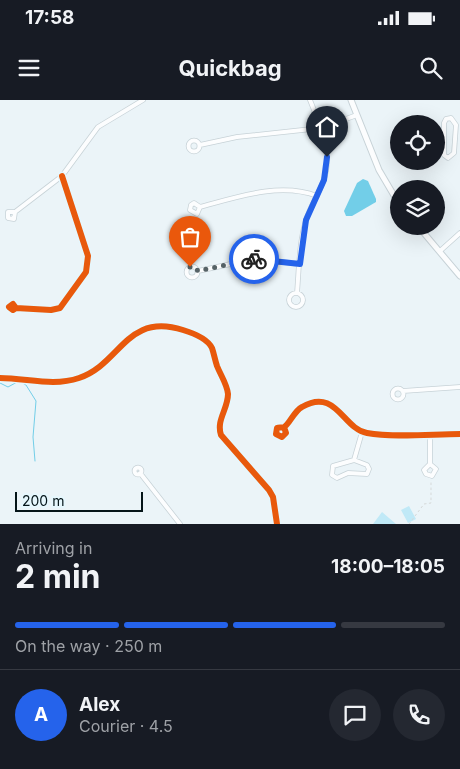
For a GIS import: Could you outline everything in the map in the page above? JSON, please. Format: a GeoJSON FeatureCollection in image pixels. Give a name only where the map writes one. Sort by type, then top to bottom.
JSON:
{"type":"FeatureCollection","features":[{"type":"Feature","properties":{"kind":"street"},"geometry":{"type":"LineString","coordinates":[[15,212],[62,176],[98,127],[143,100]]}},
{"type":"Feature","properties":{"kind":"street"},"geometry":{"type":"LineString","coordinates":[[297,293],[306,220],[324,180],[326,165],[326,150],[321,128],[310,100]]}},
{"type":"Feature","properties":{"kind":"street"},"geometry":{"type":"LineString","coordinates":[[352,100],[379,170],[390,189]]}},
{"type":"Feature","properties":{"kind":"street"},"geometry":{"type":"LineString","coordinates":[[200,144],[237,137],[321,128],[357,115]]}},
{"type":"Feature","properties":{"kind":"street"},"geometry":{"type":"LineString","coordinates":[[450,118],[458,125],[454,153],[448,158],[444,155],[444,123],[446,119],[450,118]]}},
{"type":"Feature","properties":{"kind":"street"},"geometry":{"type":"LineString","coordinates":[[16,308],[51,310],[60,308],[86,272],[88,251],[62,176]]}},
{"type":"Feature","properties":{"kind":"street"},"geometry":{"type":"LineString","coordinates":[[200,207],[242,196],[281,190],[294,189],[317,196]]}},
{"type":"Feature","properties":{"kind":"street"},"geometry":{"type":"LineString","coordinates":[[440,251],[460,234]]}},
{"type":"Feature","properties":{"kind":"street"},"geometry":{"type":"LineString","coordinates":[[426,235],[460,276]]}},
{"type":"Feature","properties":{"kind":"street"},"geometry":{"type":"LineString","coordinates":[[198,271],[254,259],[300,264]]}},
{"type":"Feature","properties":{"kind":"street"},"geometry":{"type":"LineString","coordinates":[[403,391],[460,387]]}},
{"type":"Feature","properties":{"kind":"street"},"geometry":{"type":"LineString","coordinates":[[284,427],[302,407],[320,402],[340,410],[353,426],[362,432],[374,434],[460,434]]}},
{"type":"Feature","properties":{"kind":"street"},"geometry":{"type":"LineString","coordinates":[[354,460],[362,432]]}},
{"type":"Feature","properties":{"kind":"street"},"geometry":{"type":"LineString","coordinates":[[430,434],[430,464]]}},
{"type":"Feature","properties":{"kind":"street"},"geometry":{"type":"LineString","coordinates":[[354,460],[367,465],[369,471],[367,474],[348,473],[337,478],[332,475],[333,466],[354,460]]}},
{"type":"Feature","properties":{"kind":"street"},"geometry":{"type":"LineString","coordinates":[[140,473],[180,524]]}},
{"type":"Feature","properties":{"kind":"path"},"geometry":{"type":"LineString","coordinates":[[410,524],[424,504],[431,503],[431,480]]}},
{"type":"Feature","properties":{"kind":"shaded area"},"geometry":{"type":"Polygon","coordinates":[[[409,506],[416,519],[408,523],[401,510],[409,506]]]}},
{"type":"Feature","properties":{"kind":"shaded area"},"geometry":{"type":"Polygon","coordinates":[[[382,512],[396,524],[373,524],[382,512]]]}},
{"type":"Feature","properties":{"kind":"water"},"geometry":{"type":"Polygon","coordinates":[[[363,179],[368,181],[376,202],[352,216],[346,216],[344,211],[357,183],[363,179]]]}},
{"type":"Feature","properties":{"kind":"waterway"},"geometry":{"type":"LineString","coordinates":[[0,383],[8,387],[19,381],[26,385],[36,401],[33,437],[35,461]]}},
{"type":"Feature","properties":{"kind":"cycle path"},"geometry":{"type":"LineString","coordinates":[[16,308],[13,304],[9,307],[13,310],[16,308],[51,310],[60,308],[86,272],[88,256],[62,176]]}},
{"type":"Feature","properties":{"kind":"cycle path"},"geometry":{"type":"LineString","coordinates":[[0,378],[50,382],[69,381],[79,378],[105,362],[136,334],[149,328],[164,326],[199,336],[210,344],[228,394],[220,424],[221,435],[269,490],[273,497],[277,524]]}},
{"type":"Feature","properties":{"kind":"cycle path"},"geometry":{"type":"LineString","coordinates":[[284,427],[286,433],[282,437],[276,434],[277,428],[286,426],[299,409],[314,402],[323,402],[331,405],[359,430],[367,433],[401,436],[460,434]]}},
{"type":"Feature","properties":{"kind":"way so far"},"geometry":{"type":"LineString","coordinates":[[190,267],[195,267],[198,271],[254,259]]}},
{"type":"Feature","properties":{"kind":"route"},"geometry":{"type":"LineString","coordinates":[[254,259],[300,264],[306,220],[324,180],[327,157]]}}]}
